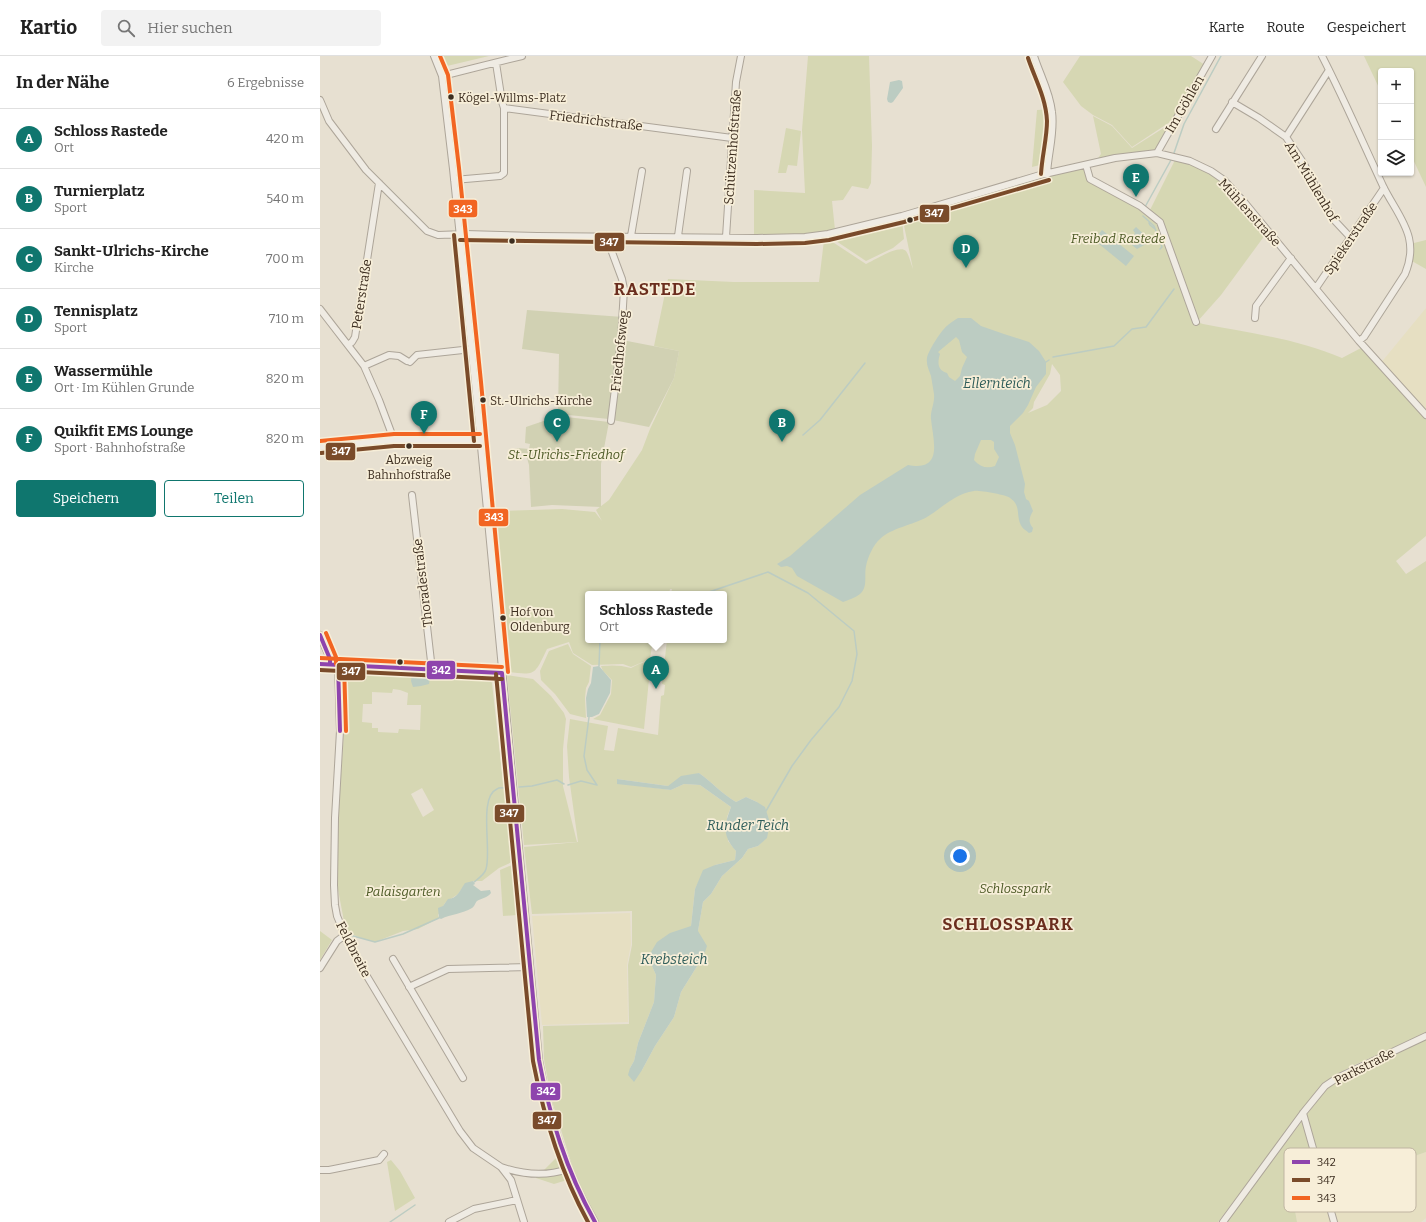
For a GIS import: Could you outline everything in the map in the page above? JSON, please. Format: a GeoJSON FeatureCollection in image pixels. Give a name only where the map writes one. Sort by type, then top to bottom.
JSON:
{"type":"FeatureCollection","features":[{"type":"Feature","properties":{"kind":"street"},"geometry":{"type":"LineString","coordinates":[[434,56],[442,76],[460,234],[539,1060],[544,1090],[555,1132],[568,1168],[595,1222]]}},
{"type":"Feature","properties":{"kind":"street"},"geometry":{"type":"LineString","coordinates":[[442,76],[522,56]]}},
{"type":"Feature","properties":{"kind":"street","name":"Schützenhofstraße"},"geometry":{"type":"LineString","coordinates":[[726,237],[736,82],[740,56]]}},
{"type":"Feature","properties":{"kind":"street"},"geometry":{"type":"LineString","coordinates":[[1034,56],[1050,99],[1052,111],[1053,124],[1047,174]]}},
{"type":"Feature","properties":{"kind":"street","name":"Im Göhlen"},"geometry":{"type":"LineString","coordinates":[[1157,153],[1212,56]]}},
{"type":"Feature","properties":{"kind":"street"},"geometry":{"type":"LineString","coordinates":[[1216,129],[1262,56]]}},
{"type":"Feature","properties":{"kind":"street"},"geometry":{"type":"LineString","coordinates":[[1322,56],[1384,188],[1406,227],[1411,250],[1410,263],[1400,284],[1364,337],[1359,341]]}},
{"type":"Feature","properties":{"kind":"street"},"geometry":{"type":"LineString","coordinates":[[454,180],[500,176],[504,173],[504,108],[496,63]]}},
{"type":"Feature","properties":{"kind":"street"},"geometry":{"type":"LineString","coordinates":[[1286,137],[1329,70]]}},
{"type":"Feature","properties":{"kind":"street","name":"Mühlenstraße"},"geometry":{"type":"LineString","coordinates":[[320,100],[329,121],[366,170],[427,230],[438,235],[783,238],[828,234],[902,216],[1086,164],[1132,155],[1157,153],[1190,161],[1211,171],[1224,180],[1245,203],[1359,341],[1426,415]]}},
{"type":"Feature","properties":{"kind":"street","name":"Am Mühlenhof"},"geometry":{"type":"LineString","coordinates":[[1232,102],[1259,118],[1286,137],[1304,164],[1332,216],[1350,237]]}},
{"type":"Feature","properties":{"kind":"street","name":"Friedrichstraße"},"geometry":{"type":"LineString","coordinates":[[504,108],[732,138]]}},
{"type":"Feature","properties":{"kind":"street"},"geometry":{"type":"LineString","coordinates":[[1086,164],[1090,179],[1140,206],[1160,222],[1196,322]]}},
{"type":"Feature","properties":{"kind":"street"},"geometry":{"type":"LineString","coordinates":[[631,236],[642,171]]}},
{"type":"Feature","properties":{"kind":"street"},"geometry":{"type":"LineString","coordinates":[[678,236],[687,171]]}},
{"type":"Feature","properties":{"kind":"street","name":"Peterstraße"},"geometry":{"type":"LineString","coordinates":[[379,183],[354,337],[352,342],[348,345],[364,366],[382,407],[394,440]]}},
{"type":"Feature","properties":{"kind":"street","name":"Spiekerstraße"},"geometry":{"type":"LineString","coordinates":[[1316,288],[1384,188]]}},
{"type":"Feature","properties":{"kind":"street","name":"Friedhofsweg"},"geometry":{"type":"LineString","coordinates":[[606,236],[622,279],[624,289],[621,340],[611,421]]}},
{"type":"Feature","properties":{"kind":"street"},"geometry":{"type":"LineString","coordinates":[[1255,318],[1256,306],[1291,258]]}},
{"type":"Feature","properties":{"kind":"street"},"geometry":{"type":"LineString","coordinates":[[320,309],[348,345]]}},
{"type":"Feature","properties":{"kind":"street"},"geometry":{"type":"LineString","coordinates":[[364,366],[389,355],[399,356],[409,361],[417,355],[472,349]]}},
{"type":"Feature","properties":{"kind":"street"},"geometry":{"type":"LineString","coordinates":[[320,447],[394,440],[480,440]]}},
{"type":"Feature","properties":{"kind":"street","name":"Thoradestraße"},"geometry":{"type":"LineString","coordinates":[[412,495],[432,670]]}},
{"type":"Feature","properties":{"kind":"street"},"geometry":{"type":"LineString","coordinates":[[320,635],[330,660],[330,664]]}},
{"type":"Feature","properties":{"kind":"street"},"geometry":{"type":"LineString","coordinates":[[320,664],[502,673]]}},
{"type":"Feature","properties":{"kind":"street","name":"Feldbreite"},"geometry":{"type":"LineString","coordinates":[[338,664],[340,731],[335,818],[334,885],[336,910],[345,935],[381,1000],[460,1131],[473,1148],[501,1167],[517,1173],[534,1175],[547,1174],[568,1168]]}},
{"type":"Feature","properties":{"kind":"street"},"geometry":{"type":"LineString","coordinates":[[320,968],[337,941],[345,935]]}},
{"type":"Feature","properties":{"kind":"street"},"geometry":{"type":"LineString","coordinates":[[393,959],[463,1078]]}},
{"type":"Feature","properties":{"kind":"street"},"geometry":{"type":"LineString","coordinates":[[409,987],[448,969],[530,967]]}},
{"type":"Feature","properties":{"kind":"street","name":"Parkstraße"},"geometry":{"type":"LineString","coordinates":[[1223,1222],[1303,1113],[1325,1086],[1337,1078],[1426,1036]]}},
{"type":"Feature","properties":{"kind":"street"},"geometry":{"type":"LineString","coordinates":[[1303,1113],[1313,1148]]}},
{"type":"Feature","properties":{"kind":"street"},"geometry":{"type":"LineString","coordinates":[[320,1170],[329,1170],[379,1160],[384,1154]]}},
{"type":"Feature","properties":{"kind":"street","name":"Feldbreite"},"geometry":{"type":"LineString","coordinates":[[501,1167],[511,1180],[524,1222]]}},
{"type":"Feature","properties":{"kind":"street"},"geometry":{"type":"LineString","coordinates":[[449,1222],[474,1209],[517,1200]]}},
{"type":"Feature","properties":{"kind":"street"},"geometry":{"type":"LineString","coordinates":[[1331,1212],[1334,1222]]}},
{"type":"Feature","properties":{"kind":"shaded area"},"geometry":{"type":"Polygon","coordinates":[[[1426,308],[1426,414],[1380,364],[1426,308]]]}},
{"type":"Feature","properties":{"kind":"shaded area"},"geometry":{"type":"Polygon","coordinates":[[[630,913],[631,944],[627,965],[628,1022],[542,1025],[532,916],[630,913]]]}},
{"type":"Feature","properties":{"kind":"shaded area"},"geometry":{"type":"Polygon","coordinates":[[[1426,1152],[1426,1218],[1421,1222],[1297,1222],[1295,1212],[1416,1212],[1416,1156],[1426,1152]]]}},
{"type":"Feature","properties":{"kind":"green space"},"geometry":{"type":"Polygon","coordinates":[[[443,56],[489,56],[447,66],[443,56]]]}},
{"type":"Feature","properties":{"kind":"green space"},"geometry":{"type":"Polygon","coordinates":[[[808,56],[869,56],[872,146],[871,183],[868,189],[852,186],[843,200],[832,201],[835,230],[806,234],[754,234],[754,190],[805,193],[802,130],[808,56]]]}},
{"type":"Feature","properties":{"kind":"green space"},"geometry":{"type":"Polygon","coordinates":[[[1080,56],[1191,56],[1205,65],[1173,120],[1132,147],[1112,125],[1093,115],[1081,106],[1063,82],[1080,56]]]}},
{"type":"Feature","properties":{"kind":"green space"},"geometry":{"type":"Polygon","coordinates":[[[1364,56],[1426,56],[1426,187],[1414,161],[1414,68],[1378,68],[1378,86],[1364,56]]]}},
{"type":"Feature","properties":{"kind":"green space"},"geometry":{"type":"Polygon","coordinates":[[[1052,109],[1048,163],[1032,167],[1037,110],[1052,109]]]}},
{"type":"Feature","properties":{"kind":"green space"},"geometry":{"type":"Polygon","coordinates":[[[1093,116],[1112,126],[1132,148],[1173,122],[1156,151],[1096,161],[1101,154],[1093,116]]]}},
{"type":"Feature","properties":{"kind":"green space"},"geometry":{"type":"Polygon","coordinates":[[[786,128],[801,131],[797,166],[788,165],[786,173],[778,173],[786,128]]]}},
{"type":"Feature","properties":{"kind":"green space","name":"Schlosspark"},"geometry":{"type":"Polygon","coordinates":[[[1176,158],[1184,158],[1224,180],[1268,231],[1221,295],[1197,322],[1291,341],[1325,351],[1342,358],[1361,348],[1426,415],[1426,536],[1396,561],[1406,574],[1426,561],[1426,1033],[1350,1067],[1322,1084],[1218,1222],[599,1222],[577,1181],[551,1098],[544,1059],[543,1026],[629,1024],[628,965],[632,945],[632,911],[532,914],[524,847],[578,842],[569,777],[567,746],[570,719],[608,726],[604,750],[614,751],[618,728],[658,735],[661,696],[664,695],[665,685],[662,684],[667,643],[727,643],[727,591],[672,591],[672,589],[670,589],[670,591],[585,591],[585,643],[649,643],[652,646],[650,659],[631,667],[623,664],[592,665],[573,653],[569,642],[547,649],[533,672],[507,672],[491,517],[498,511],[562,509],[595,512],[602,521],[596,510],[609,500],[642,450],[650,429],[674,378],[679,351],[654,346],[668,279],[734,282],[819,282],[824,240],[828,239],[866,264],[892,251],[903,249],[909,257],[913,269],[902,216],[1085,166],[1089,179],[1149,212],[1176,158]],[[1052,364],[1050,374],[1034,402],[1033,408],[1028,413],[1047,405],[1061,391],[1060,375],[1052,364]],[[699,773],[668,786],[617,779],[617,783],[671,790],[684,784],[700,785],[731,807],[727,817],[728,841],[736,851],[735,860],[715,865],[699,881],[695,889],[691,926],[698,931],[703,902],[711,894],[722,876],[742,858],[748,849],[758,846],[766,838],[770,823],[757,802],[746,797],[736,802],[699,773]],[[704,955],[651,964],[656,975],[654,1002],[638,1043],[634,1061],[630,1068],[642,1070],[655,1046],[674,1017],[681,992],[704,955]]]}},
{"type":"Feature","properties":{"kind":"green space"},"geometry":{"type":"Polygon","coordinates":[[[902,221],[904,239],[893,248],[866,261],[833,239],[902,221]]]}},
{"type":"Feature","properties":{"kind":"green space"},"geometry":{"type":"Polygon","coordinates":[[[1426,240],[1426,269],[1410,260],[1410,244],[1426,240]]]}},
{"type":"Feature","properties":{"kind":"green space","name":"St.-Ulrichs-Friedhof"},"geometry":{"type":"Polygon","coordinates":[[[527,310],[623,317],[622,340],[679,351],[674,378],[649,427],[613,420],[622,369],[618,367],[609,419],[558,414],[559,354],[522,349],[527,310]]]}},
{"type":"Feature","properties":{"kind":"green space","name":"St.-Ulrichs-Friedhof"},"geometry":{"type":"Polygon","coordinates":[[[558,416],[609,422],[601,464],[601,507],[552,505],[531,507],[529,465],[526,454],[516,452],[517,448],[529,449],[530,444],[525,443],[526,427],[558,416]]]}},
{"type":"Feature","properties":{"kind":"green space"},"geometry":{"type":"Polygon","coordinates":[[[568,644],[573,654],[591,666],[585,698],[586,718],[570,714],[555,694],[541,680],[540,671],[549,651],[568,644]]]}},
{"type":"Feature","properties":{"kind":"green space"},"geometry":{"type":"Polygon","coordinates":[[[651,660],[644,729],[593,719],[600,715],[611,694],[612,680],[603,671],[601,666],[624,666],[631,668],[651,660]]]}},
{"type":"Feature","properties":{"kind":"green space","name":"Palaisgarten"},"geometry":{"type":"Polygon","coordinates":[[[347,670],[408,673],[490,680],[492,683],[512,862],[499,868],[482,881],[473,881],[463,887],[458,894],[445,903],[438,915],[439,918],[418,929],[403,931],[375,942],[346,932],[337,884],[338,818],[344,732],[344,674],[347,670]],[[393,689],[392,693],[372,692],[372,704],[363,704],[362,722],[372,723],[372,728],[378,728],[378,732],[398,733],[399,729],[420,730],[421,705],[407,705],[408,693],[393,689]],[[422,788],[411,794],[423,817],[434,810],[422,788]]]}},
{"type":"Feature","properties":{"kind":"green space"},"geometry":{"type":"Polygon","coordinates":[[[507,675],[533,679],[551,696],[564,713],[566,719],[563,749],[563,786],[577,842],[524,845],[507,675]]]}},
{"type":"Feature","properties":{"kind":"green space"},"geometry":{"type":"Polygon","coordinates":[[[512,865],[517,915],[503,916],[500,870],[512,865]]]}},
{"type":"Feature","properties":{"kind":"green space"},"geometry":{"type":"Polygon","coordinates":[[[320,931],[332,940],[320,960],[320,931]]]}},
{"type":"Feature","properties":{"kind":"green space"},"geometry":{"type":"Polygon","coordinates":[[[1426,1039],[1426,1152],[1416,1156],[1416,1148],[1284,1148],[1284,1212],[1295,1212],[1297,1222],[1226,1222],[1327,1088],[1353,1072],[1426,1039]]]}},
{"type":"Feature","properties":{"kind":"green space"},"geometry":{"type":"Polygon","coordinates":[[[562,1152],[568,1169],[534,1175],[543,1171],[562,1152]]]}},
{"type":"Feature","properties":{"kind":"green space"},"geometry":{"type":"Polygon","coordinates":[[[391,1160],[400,1171],[415,1198],[395,1211],[387,1162],[391,1160]]]}},
{"type":"Feature","properties":{"kind":"green space"},"geometry":{"type":"Polygon","coordinates":[[[564,1171],[567,1180],[554,1184],[536,1178],[536,1176],[564,1171]]]}},
{"type":"Feature","properties":{"kind":"water"},"geometry":{"type":"Polygon","coordinates":[[[899,80],[902,81],[903,88],[893,102],[888,102],[887,99],[890,82],[899,80]]]}},
{"type":"Feature","properties":{"kind":"water"},"geometry":{"type":"Polygon","coordinates":[[[1136,227],[1148,238],[1145,243],[1146,244],[1137,249],[1128,242],[1135,233],[1133,230],[1136,227]]]}},
{"type":"Feature","properties":{"kind":"water"},"geometry":{"type":"Polygon","coordinates":[[[1102,230],[1134,256],[1126,266],[1094,240],[1102,230]]]}},
{"type":"Feature","properties":{"kind":"water","name":"Ellernteich"},"geometry":{"type":"Polygon","coordinates":[[[958,318],[971,318],[981,326],[1029,342],[1039,351],[1046,362],[1046,374],[1036,387],[1023,413],[1010,426],[1010,433],[1015,445],[1025,484],[1024,492],[1033,511],[1030,520],[1030,524],[1033,528],[1032,532],[1029,533],[1022,527],[1016,504],[1010,498],[981,491],[967,492],[955,498],[927,517],[896,529],[880,539],[873,548],[868,559],[865,570],[864,588],[856,597],[843,602],[797,576],[792,568],[787,566],[781,567],[777,564],[790,556],[860,495],[908,465],[919,466],[927,464],[932,459],[934,445],[931,416],[934,394],[931,376],[927,365],[927,358],[945,327],[958,318]],[[956,337],[938,352],[940,354],[940,368],[955,381],[960,376],[967,357],[962,352],[959,340],[956,337]],[[981,440],[974,460],[984,467],[995,466],[999,457],[994,449],[994,442],[991,440],[981,440]]]}},
{"type":"Feature","properties":{"kind":"water"},"geometry":{"type":"Polygon","coordinates":[[[599,666],[611,680],[610,693],[599,714],[592,717],[587,717],[586,698],[591,683],[593,667],[599,666]]]}},
{"type":"Feature","properties":{"kind":"water"},"geometry":{"type":"Polygon","coordinates":[[[412,675],[430,677],[429,684],[413,687],[411,681],[412,675]]]}},
{"type":"Feature","properties":{"kind":"water"},"geometry":{"type":"Polygon","coordinates":[[[699,773],[736,802],[746,797],[765,807],[770,823],[767,838],[758,846],[748,849],[742,858],[722,876],[711,894],[703,902],[698,931],[707,946],[704,955],[681,992],[674,1017],[634,1082],[628,1075],[634,1061],[638,1043],[654,1002],[656,975],[651,964],[651,952],[657,942],[670,933],[691,926],[695,889],[703,870],[735,860],[736,851],[726,835],[726,825],[731,807],[700,785],[684,784],[671,790],[617,784],[617,779],[668,786],[681,776],[699,773]]]}},
{"type":"Feature","properties":{"kind":"water"},"geometry":{"type":"Polygon","coordinates":[[[473,881],[475,884],[473,885],[481,891],[490,890],[491,893],[477,901],[473,907],[468,910],[441,919],[439,918],[438,908],[443,906],[448,899],[456,896],[465,883],[473,881]]]}},
{"type":"Feature","properties":{"kind":"waterway"},"geometry":{"type":"LineString","coordinates":[[1174,153],[1184,124],[1221,56]]}},
{"type":"Feature","properties":{"kind":"waterway"},"geometry":{"type":"LineString","coordinates":[[1145,207],[1171,160]]}},
{"type":"Feature","properties":{"kind":"waterway"},"geometry":{"type":"LineString","coordinates":[[1143,216],[1154,226],[1162,247],[1160,249]]}},
{"type":"Feature","properties":{"kind":"waterway"},"geometry":{"type":"LineString","coordinates":[[1149,223],[1155,229]]}},
{"type":"Feature","properties":{"kind":"waterway"},"geometry":{"type":"LineString","coordinates":[[1053,357],[1114,346],[1132,329],[1146,327],[1174,289]]}},
{"type":"Feature","properties":{"kind":"waterway"},"geometry":{"type":"LineString","coordinates":[[803,435],[820,420],[865,363]]}},
{"type":"Feature","properties":{"kind":"waterway","name":"Runder Teich"},"geometry":{"type":"LineString","coordinates":[[712,591],[768,572],[808,593],[854,631],[857,654],[852,681],[839,707],[811,740],[792,766],[766,811]]}},
{"type":"Feature","properties":{"kind":"waterway"},"geometry":{"type":"LineString","coordinates":[[599,666],[600,643]]}},
{"type":"Feature","properties":{"kind":"waterway"},"geometry":{"type":"LineString","coordinates":[[568,785],[581,781],[597,785],[587,770],[584,756],[589,717]]}},
{"type":"Feature","properties":{"kind":"waterway"},"geometry":{"type":"LineString","coordinates":[[519,787],[532,786],[557,780],[564,784]]}},
{"type":"Feature","properties":{"kind":"waterway"},"geometry":{"type":"LineString","coordinates":[[474,882],[483,875],[486,869],[488,850],[488,802],[491,794],[497,789],[506,788]]}},
{"type":"Feature","properties":{"kind":"waterway"},"geometry":{"type":"LineString","coordinates":[[346,934],[375,942],[403,934],[439,918]]}},
{"type":"Feature","properties":{"kind":"waterway"},"geometry":{"type":"LineString","coordinates":[[390,1222],[415,1205]]}},
{"type":"Feature","properties":{"kind":"transit line","name":"343"},"geometry":{"type":"LineString","coordinates":[[440,56],[448,75],[459,168],[508,672]]}},
{"type":"Feature","properties":{"kind":"transit line","name":"347"},"geometry":{"type":"LineString","coordinates":[[1028,58],[1045,104],[1047,121],[1041,174]]}},
{"type":"Feature","properties":{"kind":"transit line","name":"347"},"geometry":{"type":"LineString","coordinates":[[460,240],[757,244],[805,243],[829,240],[904,222],[1049,180]]}},
{"type":"Feature","properties":{"kind":"transit line","name":"347"},"geometry":{"type":"LineString","coordinates":[[454,235],[474,441]]}},
{"type":"Feature","properties":{"kind":"transit line","name":"343"},"geometry":{"type":"LineString","coordinates":[[320,441],[394,434],[480,434]]}},
{"type":"Feature","properties":{"kind":"transit line","name":"347"},"geometry":{"type":"LineString","coordinates":[[321,453],[394,446],[480,446]]}},
{"type":"Feature","properties":{"kind":"transit line","name":"343"},"geometry":{"type":"LineString","coordinates":[[326,633],[336,657],[336,664]]}},
{"type":"Feature","properties":{"kind":"transit line","name":"342"},"geometry":{"type":"LineString","coordinates":[[320,635],[330,659],[330,664]]}},
{"type":"Feature","properties":{"kind":"transit line","name":"343"},"geometry":{"type":"LineString","coordinates":[[320,658],[502,667]]}},
{"type":"Feature","properties":{"kind":"transit line","name":"342"},"geometry":{"type":"LineString","coordinates":[[320,664],[502,673]]}},
{"type":"Feature","properties":{"kind":"transit line","name":"342"},"geometry":{"type":"LineString","coordinates":[[338,665],[340,731]]}},
{"type":"Feature","properties":{"kind":"transit line","name":"343"},"geometry":{"type":"LineString","coordinates":[[344,665],[346,731]]}},
{"type":"Feature","properties":{"kind":"transit line","name":"347"},"geometry":{"type":"LineString","coordinates":[[320,670],[502,679]]}},
{"type":"Feature","properties":{"kind":"transit line","name":"342"},"geometry":{"type":"LineString","coordinates":[[502,673],[539,1060],[548,1102],[560,1143],[567,1163],[595,1222]]}},
{"type":"Feature","properties":{"kind":"transit line","name":"347"},"geometry":{"type":"LineString","coordinates":[[496,674],[533,1061],[542,1103],[554,1144],[569,1183],[588,1222]]}},
{"type":"Feature","properties":{"kind":"place","name":"Kögel-Willms-Platz"},"geometry":{"type":"Point","coordinates":[451,97]}},
{"type":"Feature","properties":{"kind":"place","name":"Wassermühle"},"geometry":{"type":"Point","coordinates":[1136,197]}},
{"type":"Feature","properties":{"kind":"place","name":"Tennisplatz"},"geometry":{"type":"Point","coordinates":[966,268]}},
{"type":"Feature","properties":{"kind":"place","name":"St.-Ulrichs-Kirche"},"geometry":{"type":"Point","coordinates":[483,400]}},
{"type":"Feature","properties":{"kind":"place","name":"Quikfit EMS Lounge"},"geometry":{"type":"Point","coordinates":[424,434]}},
{"type":"Feature","properties":{"kind":"place","name":"Sankt-Ulrichs-Kirche"},"geometry":{"type":"Point","coordinates":[557,442]}},
{"type":"Feature","properties":{"kind":"place","name":"Turnierplatz"},"geometry":{"type":"Point","coordinates":[782,442]}},
{"type":"Feature","properties":{"kind":"place","name":"Abzweig Bahnhofstraße"},"geometry":{"type":"Point","coordinates":[409,446]}},
{"type":"Feature","properties":{"kind":"place","name":"Hof von Oldenburg"},"geometry":{"type":"Point","coordinates":[503,618]}},
{"type":"Feature","properties":{"kind":"place","name":"Schloss Rastede"},"geometry":{"type":"Point","coordinates":[656,689]}},
{"type":"Feature","properties":{"kind":"district","name":"RASTEDE"},"geometry":{"type":"Point","coordinates":[655,289]}},
{"type":"Feature","properties":{"kind":"district","name":"SCHLOSSPARK"},"geometry":{"type":"Point","coordinates":[1008,924]}},
{"type":"Feature","properties":{"kind":"park label","name":"Freibad Rastede"},"geometry":{"type":"Point","coordinates":[1118,238]}},
{"type":"Feature","properties":{"kind":"water label","name":"Krebsteich"},"geometry":{"type":"Point","coordinates":[674,959]}}]}
